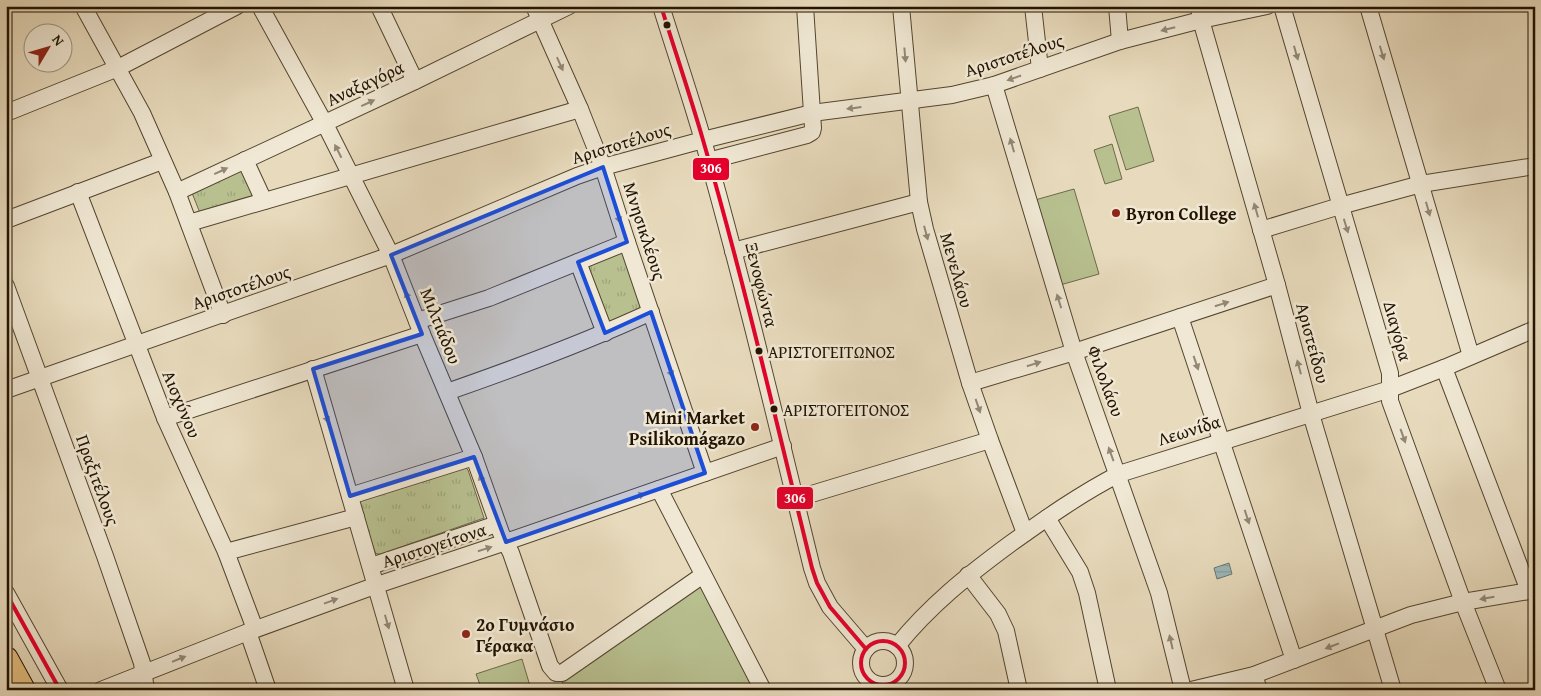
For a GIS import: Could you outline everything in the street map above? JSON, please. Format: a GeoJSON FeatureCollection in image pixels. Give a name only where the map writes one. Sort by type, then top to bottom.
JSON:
{"type":"FeatureCollection","features":[{"type":"Feature","properties":{"kind":"highway"},"geometry":{"type":"LineString","coordinates":[[6,659],[23,690]]}},
{"type":"Feature","properties":{"kind":"street"},"geometry":{"type":"LineString","coordinates":[[83,6],[142,113],[177,192],[223,315]]}},
{"type":"Feature","properties":{"kind":"street"},"geometry":{"type":"LineString","coordinates":[[6,113],[118,68],[237,6]]}},
{"type":"Feature","properties":{"kind":"street","name":"Μιλτιάδου"},"geometry":{"type":"LineString","coordinates":[[260,6],[325,124],[391,255],[419,328],[474,457],[501,533],[512,553],[550,666],[556,673],[562,673],[703,575]]}},
{"type":"Feature","properties":{"kind":"street"},"geometry":{"type":"LineString","coordinates":[[380,6],[415,82]]}},
{"type":"Feature","properties":{"kind":"street","name":"Αναξαγόρα"},"geometry":{"type":"LineString","coordinates":[[177,192],[415,82],[537,13],[569,6]]}},
{"type":"Feature","properties":{"kind":"street","name":"Ξενοφώντα"},"geometry":{"type":"LineString","coordinates":[[661,6],[703,140],[733,251],[812,568],[817,583],[830,607],[866,649]]}},
{"type":"Feature","properties":{"kind":"street"},"geometry":{"type":"LineString","coordinates":[[708,161],[807,135],[812,132],[805,6]]}},
{"type":"Feature","properties":{"kind":"street","name":"Μενελάου"},"geometry":{"type":"LineString","coordinates":[[901,6],[919,202],[925,229],[970,383],[1025,533]]}},
{"type":"Feature","properties":{"kind":"street"},"geometry":{"type":"LineString","coordinates":[[1032,6],[1040,69]]}},
{"type":"Feature","properties":{"kind":"street"},"geometry":{"type":"LineString","coordinates":[[1117,6],[1120,41]]}},
{"type":"Feature","properties":{"kind":"street","name":"Αριστοτέλους"},"geometry":{"type":"LineString","coordinates":[[6,390],[391,255],[577,176],[603,167],[812,113],[952,96],[994,85],[1200,13],[1267,6]]}},
{"type":"Feature","properties":{"kind":"street","name":"Διαγόρα"},"geometry":{"type":"LineString","coordinates":[[1282,6],[1390,373],[1390,401],[1463,602],[1498,690]]}},
{"type":"Feature","properties":{"kind":"street"},"geometry":{"type":"LineString","coordinates":[[1368,6],[1471,356]]}},
{"type":"Feature","properties":{"kind":"street","name":"Μνησικλέους"},"geometry":{"type":"LineString","coordinates":[[537,13],[580,109],[603,167],[705,473]]}},
{"type":"Feature","properties":{"kind":"street","name":"Αριστείδου"},"geometry":{"type":"LineString","coordinates":[[1200,13],[1278,285],[1311,414],[1393,690]]}},
{"type":"Feature","properties":{"kind":"street","name":"Φιλολάου"},"geometry":{"type":"LineString","coordinates":[[994,85],[1074,352],[1160,592],[1182,690]]}},
{"type":"Feature","properties":{"kind":"street"},"geometry":{"type":"LineString","coordinates":[[189,223],[580,109]]}},
{"type":"Feature","properties":{"kind":"street"},"geometry":{"type":"LineString","coordinates":[[245,160],[264,201]]}},
{"type":"Feature","properties":{"kind":"street"},"geometry":{"type":"LineString","coordinates":[[6,220],[162,161]]}},
{"type":"Feature","properties":{"kind":"street"},"geometry":{"type":"LineString","coordinates":[[1262,230],[1421,184],[1535,166]]}},
{"type":"Feature","properties":{"kind":"street","name":"Αισχύνου"},"geometry":{"type":"LineString","coordinates":[[78,192],[165,418],[226,552],[252,630],[268,690]]}},
{"type":"Feature","properties":{"kind":"street"},"geometry":{"type":"LineString","coordinates":[[733,251],[919,202]]}},
{"type":"Feature","properties":{"kind":"street"},"geometry":{"type":"LineString","coordinates":[[165,418],[313,369],[419,328],[627,242]]}},
{"type":"Feature","properties":{"kind":"street"},"geometry":{"type":"LineString","coordinates":[[578,262],[605,333]]}},
{"type":"Feature","properties":{"kind":"street"},"geometry":{"type":"LineString","coordinates":[[970,383],[1074,352],[1278,285]]}},
{"type":"Feature","properties":{"kind":"street","name":"Πραξιτέλους"},"geometry":{"type":"LineString","coordinates":[[6,286],[105,556],[142,664],[146,690]]}},
{"type":"Feature","properties":{"kind":"street"},"geometry":{"type":"LineString","coordinates":[[447,392],[529,363],[605,333],[651,312]]}},
{"type":"Feature","properties":{"kind":"street"},"geometry":{"type":"LineString","coordinates":[[1180,317],[1294,660]]}},
{"type":"Feature","properties":{"kind":"street","name":"Λεωνίδα"},"geometry":{"type":"LineString","coordinates":[[897,646],[932,606],[968,575],[1047,518],[1095,486],[1119,474],[1390,389],[1534,333]]}},
{"type":"Feature","properties":{"kind":"street"},"geometry":{"type":"LineString","coordinates":[[1191,690],[1257,682],[1294,660],[1412,615],[1463,602],[1532,590],[1444,368]]}},
{"type":"Feature","properties":{"kind":"street"},"geometry":{"type":"LineString","coordinates":[[313,369],[406,690]]}},
{"type":"Feature","properties":{"kind":"street"},"geometry":{"type":"LineString","coordinates":[[795,499],[990,440]]}},
{"type":"Feature","properties":{"kind":"street","name":"Αριστογείτονα"},"geometry":{"type":"LineString","coordinates":[[101,690],[252,630],[376,585],[783,446]]}},
{"type":"Feature","properties":{"kind":"street"},"geometry":{"type":"LineString","coordinates":[[350,496],[474,457]]}},
{"type":"Feature","properties":{"kind":"street"},"geometry":{"type":"LineString","coordinates":[[659,489],[762,690]]}},
{"type":"Feature","properties":{"kind":"street"},"geometry":{"type":"LineString","coordinates":[[226,552],[356,517]]}},
{"type":"Feature","properties":{"kind":"street"},"geometry":{"type":"LineString","coordinates":[[1047,518],[1080,572],[1087,593],[1108,690]]}},
{"type":"Feature","properties":{"kind":"street"},"geometry":{"type":"LineString","coordinates":[[371,566],[498,524]]}},
{"type":"Feature","properties":{"kind":"street"},"geometry":{"type":"LineString","coordinates":[[968,575],[998,614],[1006,631],[1019,690]]}},
{"type":"Feature","properties":{"kind":"street"},"geometry":{"type":"LineString","coordinates":[[6,593],[60,690]]}},
{"type":"Feature","properties":{"kind":"street"},"geometry":{"type":"LineString","coordinates":[[884,640],[892,642],[897,646],[905,657],[905,683],[864,684],[861,668],[862,654],[866,649],[871,644],[884,640]]}},
{"type":"Feature","properties":{"kind":"highlighted area"},"geometry":{"type":"Polygon","coordinates":[[[603,167],[627,242],[578,262],[605,333],[651,312],[705,473],[506,542],[474,457],[350,496],[313,369],[422,334],[391,255],[603,167]]]}},
{"type":"Feature","properties":{"kind":"green space"},"geometry":{"type":"Polygon","coordinates":[[[1138,107],[1154,161],[1126,170],[1109,116],[1138,107]]]}},
{"type":"Feature","properties":{"kind":"green space"},"geometry":{"type":"Polygon","coordinates":[[[1112,144],[1122,179],[1105,184],[1094,150],[1112,144]]]}},
{"type":"Feature","properties":{"kind":"green space"},"geometry":{"type":"Polygon","coordinates":[[[245,168],[258,197],[200,213],[192,193],[245,168]]]}},
{"type":"Feature","properties":{"kind":"green space"},"geometry":{"type":"Polygon","coordinates":[[[1074,189],[1099,274],[1060,285],[1035,200],[1074,189]]]}},
{"type":"Feature","properties":{"kind":"green space"},"geometry":{"type":"Polygon","coordinates":[[[624,251],[643,309],[607,324],[586,265],[624,251]]]}},
{"type":"Feature","properties":{"kind":"green space"},"geometry":{"type":"Polygon","coordinates":[[[465,467],[468,470],[484,518],[381,554],[375,552],[359,504],[360,500],[465,467]]]}},
{"type":"Feature","properties":{"kind":"green space"},"geometry":{"type":"Polygon","coordinates":[[[702,579],[760,690],[565,690],[561,678],[702,579]]]}},
{"type":"Feature","properties":{"kind":"green space"},"geometry":{"type":"Polygon","coordinates":[[[522,659],[530,686],[518,690],[482,690],[476,674],[522,659]]]}},
{"type":"Feature","properties":{"kind":"water"},"geometry":{"type":"Polygon","coordinates":[[[1229,563],[1232,574],[1217,579],[1214,568],[1229,563]]]}},
{"type":"Feature","properties":{"kind":"transit line","name":"306"},"geometry":{"type":"LineString","coordinates":[[661,6],[718,193],[760,353],[812,568],[817,583],[830,607],[866,649]]}},
{"type":"Feature","properties":{"kind":"transit line","name":"306"},"geometry":{"type":"LineString","coordinates":[[6,593],[60,690]]}},
{"type":"Feature","properties":{"kind":"transit line","name":"306"},"geometry":{"type":"LineString","coordinates":[[879,641],[887,641],[899,647],[905,663],[899,679],[887,685],[879,685],[867,679],[861,667],[861,659],[867,647],[879,641]]}},
{"type":"Feature","properties":{"kind":"place","name":"Byron College"},"geometry":{"type":"Point","coordinates":[1116,213]}},
{"type":"Feature","properties":{"kind":"place","name":"ΑΡΙΣΤΟΓΕΙΤΩΝΟΣ"},"geometry":{"type":"Point","coordinates":[759,351]}},
{"type":"Feature","properties":{"kind":"place","name":"ΑΡΙΣΤΟΓΕΙΤΟΝΟΣ"},"geometry":{"type":"Point","coordinates":[774,409]}},
{"type":"Feature","properties":{"kind":"place","name":"Mini Market Psilikomágazo"},"geometry":{"type":"Point","coordinates":[755,427]}},
{"type":"Feature","properties":{"kind":"place","name":"2ο Γυμνάσιο Γέρακα"},"geometry":{"type":"Point","coordinates":[466,634]}}]}
